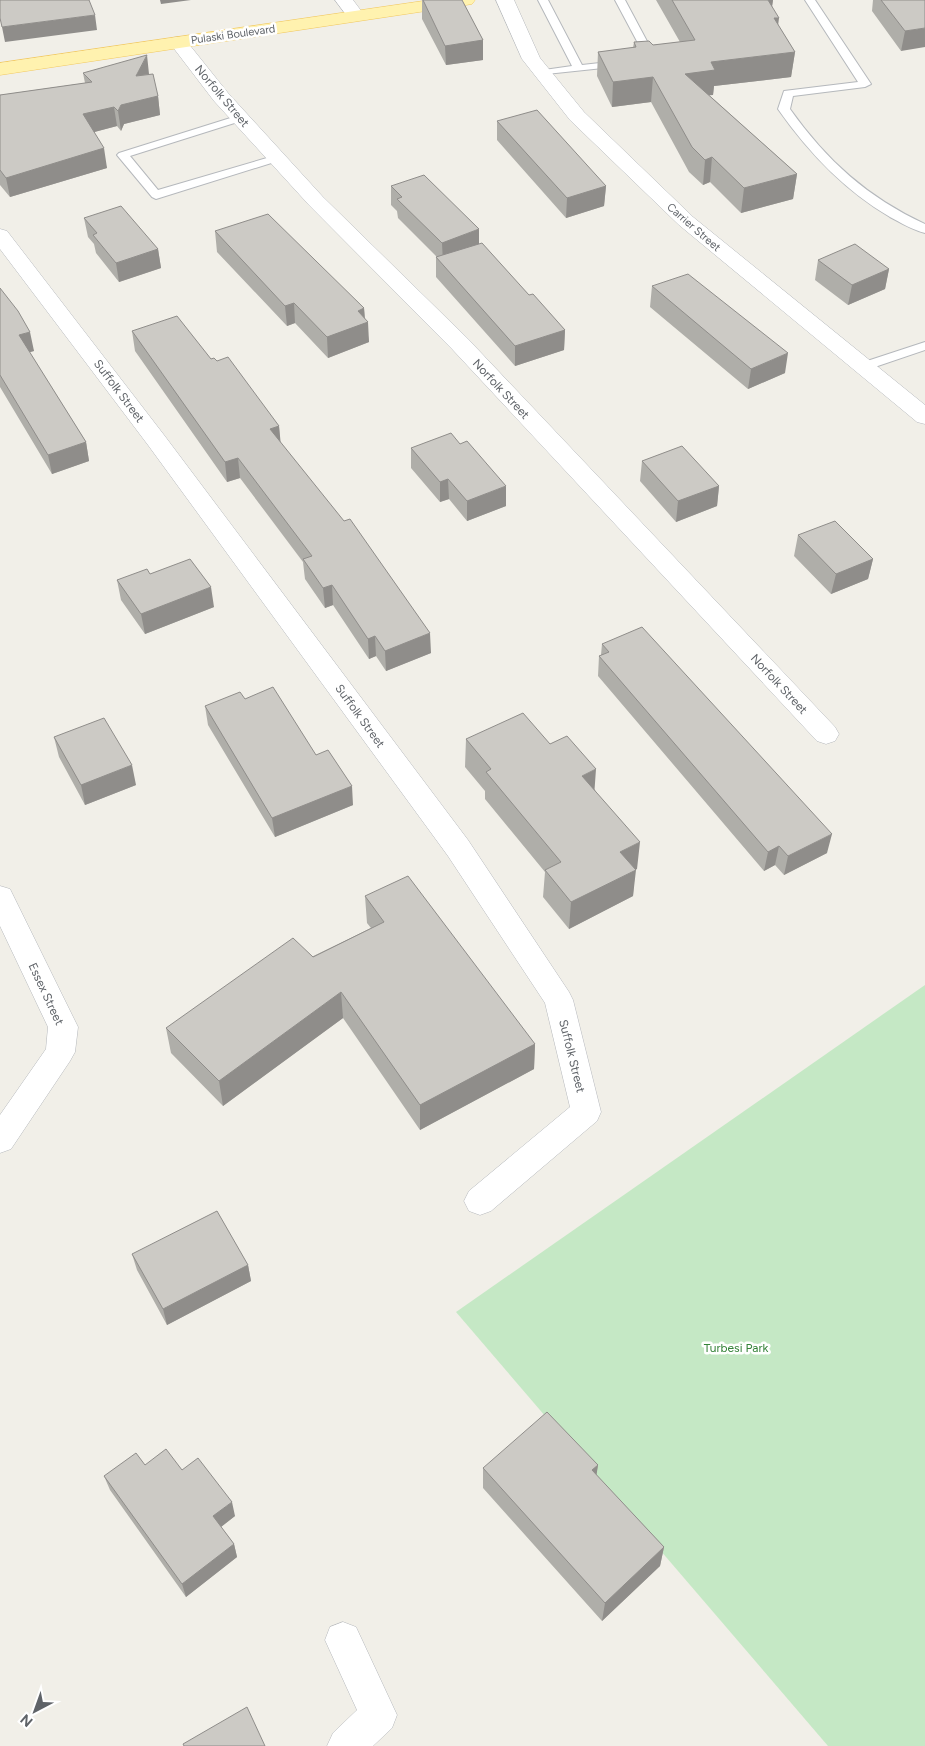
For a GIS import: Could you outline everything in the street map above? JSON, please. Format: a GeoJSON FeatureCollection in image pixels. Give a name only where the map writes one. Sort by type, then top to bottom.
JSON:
{"type":"FeatureCollection","features":[{"type":"Feature","properties":{"kind":"main road","name":"Pulaski Boulevard"},"geometry":{"type":"LineString","coordinates":[[0,69],[466,0]]}},
{"type":"Feature","properties":{"kind":"street"},"geometry":{"type":"LineString","coordinates":[[344,0],[356,16]]}},
{"type":"Feature","properties":{"kind":"street","name":"Carrier Street"},"geometry":{"type":"LineString","coordinates":[[505,0],[531,59],[540,73],[576,116],[686,220],[925,417]]}},
{"type":"Feature","properties":{"kind":"street","name":"Norfolk Street"},"geometry":{"type":"LineString","coordinates":[[178,42],[240,118],[316,201],[460,344],[826,734]]}},
{"type":"Feature","properties":{"kind":"street","name":"Suffolk Street"},"geometry":{"type":"LineString","coordinates":[[0,235],[156,440],[458,848],[559,1000],[586,1112],[480,1201]]}},
{"type":"Feature","properties":{"kind":"street","name":"Essex Street"},"geometry":{"type":"LineString","coordinates":[[0,897],[63,1027],[60,1052],[0,1140]]}},
{"type":"Feature","properties":{"kind":"street"},"geometry":{"type":"LineString","coordinates":[[343,1640],[379,1715],[346,1746]]}},
{"type":"Feature","properties":{"kind":"lane"},"geometry":{"type":"LineString","coordinates":[[543,0],[578,68]]}},
{"type":"Feature","properties":{"kind":"lane"},"geometry":{"type":"LineString","coordinates":[[620,0],[653,60],[644,61]]}},
{"type":"Feature","properties":{"kind":"lane"},"geometry":{"type":"LineString","coordinates":[[810,0],[865,84],[788,93],[784,109],[803,136],[850,186],[897,217],[925,229]]}},
{"type":"Feature","properties":{"kind":"lane"},"geometry":{"type":"LineString","coordinates":[[540,73],[625,63]]}},
{"type":"Feature","properties":{"kind":"lane"},"geometry":{"type":"LineString","coordinates":[[240,118],[123,155],[156,195],[277,158]]}},
{"type":"Feature","properties":{"kind":"lane"},"geometry":{"type":"LineString","coordinates":[[863,367],[925,346]]}},
{"type":"Feature","properties":{"kind":"green space","name":"Turbesi Park"},"geometry":{"type":"Polygon","coordinates":[[[925,985],[925,1746],[828,1746],[456,1312],[925,985]]]}},
{"type":"Feature","properties":{"kind":"building"},"geometry":{"type":"Polygon","coordinates":[[[0,0],[89,0],[95,15],[2,27],[0,0]]]}},
{"type":"Feature","properties":{"kind":"building"},"geometry":{"type":"Polygon","coordinates":[[[423,0],[462,0],[483,40],[445,46],[423,0]]]}},
{"type":"Feature","properties":{"kind":"building"},"geometry":{"type":"Polygon","coordinates":[[[672,0],[768,0],[779,18],[774,18],[795,52],[711,62],[715,70],[685,74],[797,174],[744,188],[712,157],[705,160],[692,147],[653,77],[613,82],[598,52],[636,47],[634,42],[649,41],[653,45],[695,40],[672,0]]]}},
{"type":"Feature","properties":{"kind":"building"},"geometry":{"type":"Polygon","coordinates":[[[881,0],[925,0],[925,28],[905,31],[881,0]]]}},
{"type":"Feature","properties":{"kind":"building"},"geometry":{"type":"Polygon","coordinates":[[[147,55],[136,76],[153,74],[158,96],[121,105],[118,111],[114,107],[83,114],[104,148],[6,178],[0,170],[0,95],[92,82],[83,73],[147,55]]]}},
{"type":"Feature","properties":{"kind":"building"},"geometry":{"type":"Polygon","coordinates":[[[537,110],[606,186],[567,198],[497,121],[537,110]]]}},
{"type":"Feature","properties":{"kind":"building"},"geometry":{"type":"Polygon","coordinates":[[[424,175],[479,229],[442,243],[397,199],[402,197],[391,186],[424,175]]]}},
{"type":"Feature","properties":{"kind":"building"},"geometry":{"type":"Polygon","coordinates":[[[121,206],[158,249],[116,263],[93,235],[97,233],[84,218],[121,206]]]}},
{"type":"Feature","properties":{"kind":"building"},"geometry":{"type":"Polygon","coordinates":[[[268,214],[364,308],[358,311],[368,322],[327,337],[294,303],[285,306],[215,231],[268,214]]]}},
{"type":"Feature","properties":{"kind":"building"},"geometry":{"type":"Polygon","coordinates":[[[482,243],[529,295],[533,294],[565,330],[515,346],[436,257],[482,243]]]}},
{"type":"Feature","properties":{"kind":"building"},"geometry":{"type":"Polygon","coordinates":[[[855,244],[889,269],[852,285],[818,260],[855,244]]]}},
{"type":"Feature","properties":{"kind":"building"},"geometry":{"type":"Polygon","coordinates":[[[688,274],[788,353],[751,369],[652,286],[688,274]]]}},
{"type":"Feature","properties":{"kind":"building"},"geometry":{"type":"Polygon","coordinates":[[[0,288],[18,311],[30,332],[19,335],[86,442],[48,455],[0,375],[0,288]]]}},
{"type":"Feature","properties":{"kind":"building"},"geometry":{"type":"Polygon","coordinates":[[[177,316],[211,359],[214,358],[217,361],[228,357],[279,426],[270,429],[344,521],[350,519],[430,633],[385,651],[375,636],[368,639],[332,585],[323,588],[303,559],[312,556],[238,458],[225,462],[132,331],[177,316]]]}},
{"type":"Feature","properties":{"kind":"building"},"geometry":{"type":"Polygon","coordinates":[[[451,433],[460,444],[467,441],[506,486],[467,501],[448,479],[440,482],[411,448],[451,433]]]}},
{"type":"Feature","properties":{"kind":"building"},"geometry":{"type":"Polygon","coordinates":[[[682,446],[719,486],[678,501],[642,461],[682,446]]]}},
{"type":"Feature","properties":{"kind":"building"},"geometry":{"type":"Polygon","coordinates":[[[835,521],[873,559],[836,574],[798,535],[835,521]]]}},
{"type":"Feature","properties":{"kind":"building"},"geometry":{"type":"Polygon","coordinates":[[[190,559],[211,587],[141,614],[117,580],[147,569],[150,574],[190,559]]]}},
{"type":"Feature","properties":{"kind":"building"},"geometry":{"type":"Polygon","coordinates":[[[642,627],[832,834],[788,856],[779,846],[768,852],[599,656],[609,652],[602,644],[642,627]]]}},
{"type":"Feature","properties":{"kind":"building"},"geometry":{"type":"Polygon","coordinates":[[[273,687],[316,755],[328,750],[352,786],[272,818],[205,706],[240,692],[245,699],[273,687]]]}},
{"type":"Feature","properties":{"kind":"building"},"geometry":{"type":"Polygon","coordinates":[[[523,713],[550,744],[567,736],[596,769],[582,776],[640,842],[620,852],[636,870],[571,902],[545,870],[561,862],[486,772],[491,769],[466,739],[523,713]]]}},
{"type":"Feature","properties":{"kind":"building"},"geometry":{"type":"Polygon","coordinates":[[[104,718],[132,765],[81,785],[54,737],[104,718]]]}},
{"type":"Feature","properties":{"kind":"building"},"geometry":{"type":"Polygon","coordinates":[[[408,876],[535,1044],[420,1105],[341,992],[219,1081],[166,1028],[293,938],[313,957],[384,922],[365,896],[408,876]]]}},
{"type":"Feature","properties":{"kind":"building"},"geometry":{"type":"Polygon","coordinates":[[[217,1211],[248,1265],[163,1309],[132,1254],[217,1211]]]}},
{"type":"Feature","properties":{"kind":"building"},"geometry":{"type":"Polygon","coordinates":[[[547,1412],[598,1465],[592,1470],[664,1547],[605,1603],[483,1468],[547,1412]]]}},
{"type":"Feature","properties":{"kind":"building"},"geometry":{"type":"Polygon","coordinates":[[[166,1449],[182,1470],[198,1458],[232,1502],[213,1516],[234,1544],[182,1584],[104,1476],[136,1453],[145,1465],[166,1449]]]}},
{"type":"Feature","properties":{"kind":"building"},"geometry":{"type":"Polygon","coordinates":[[[247,1707],[265,1746],[184,1746],[183,1744],[247,1707]]]}}]}
